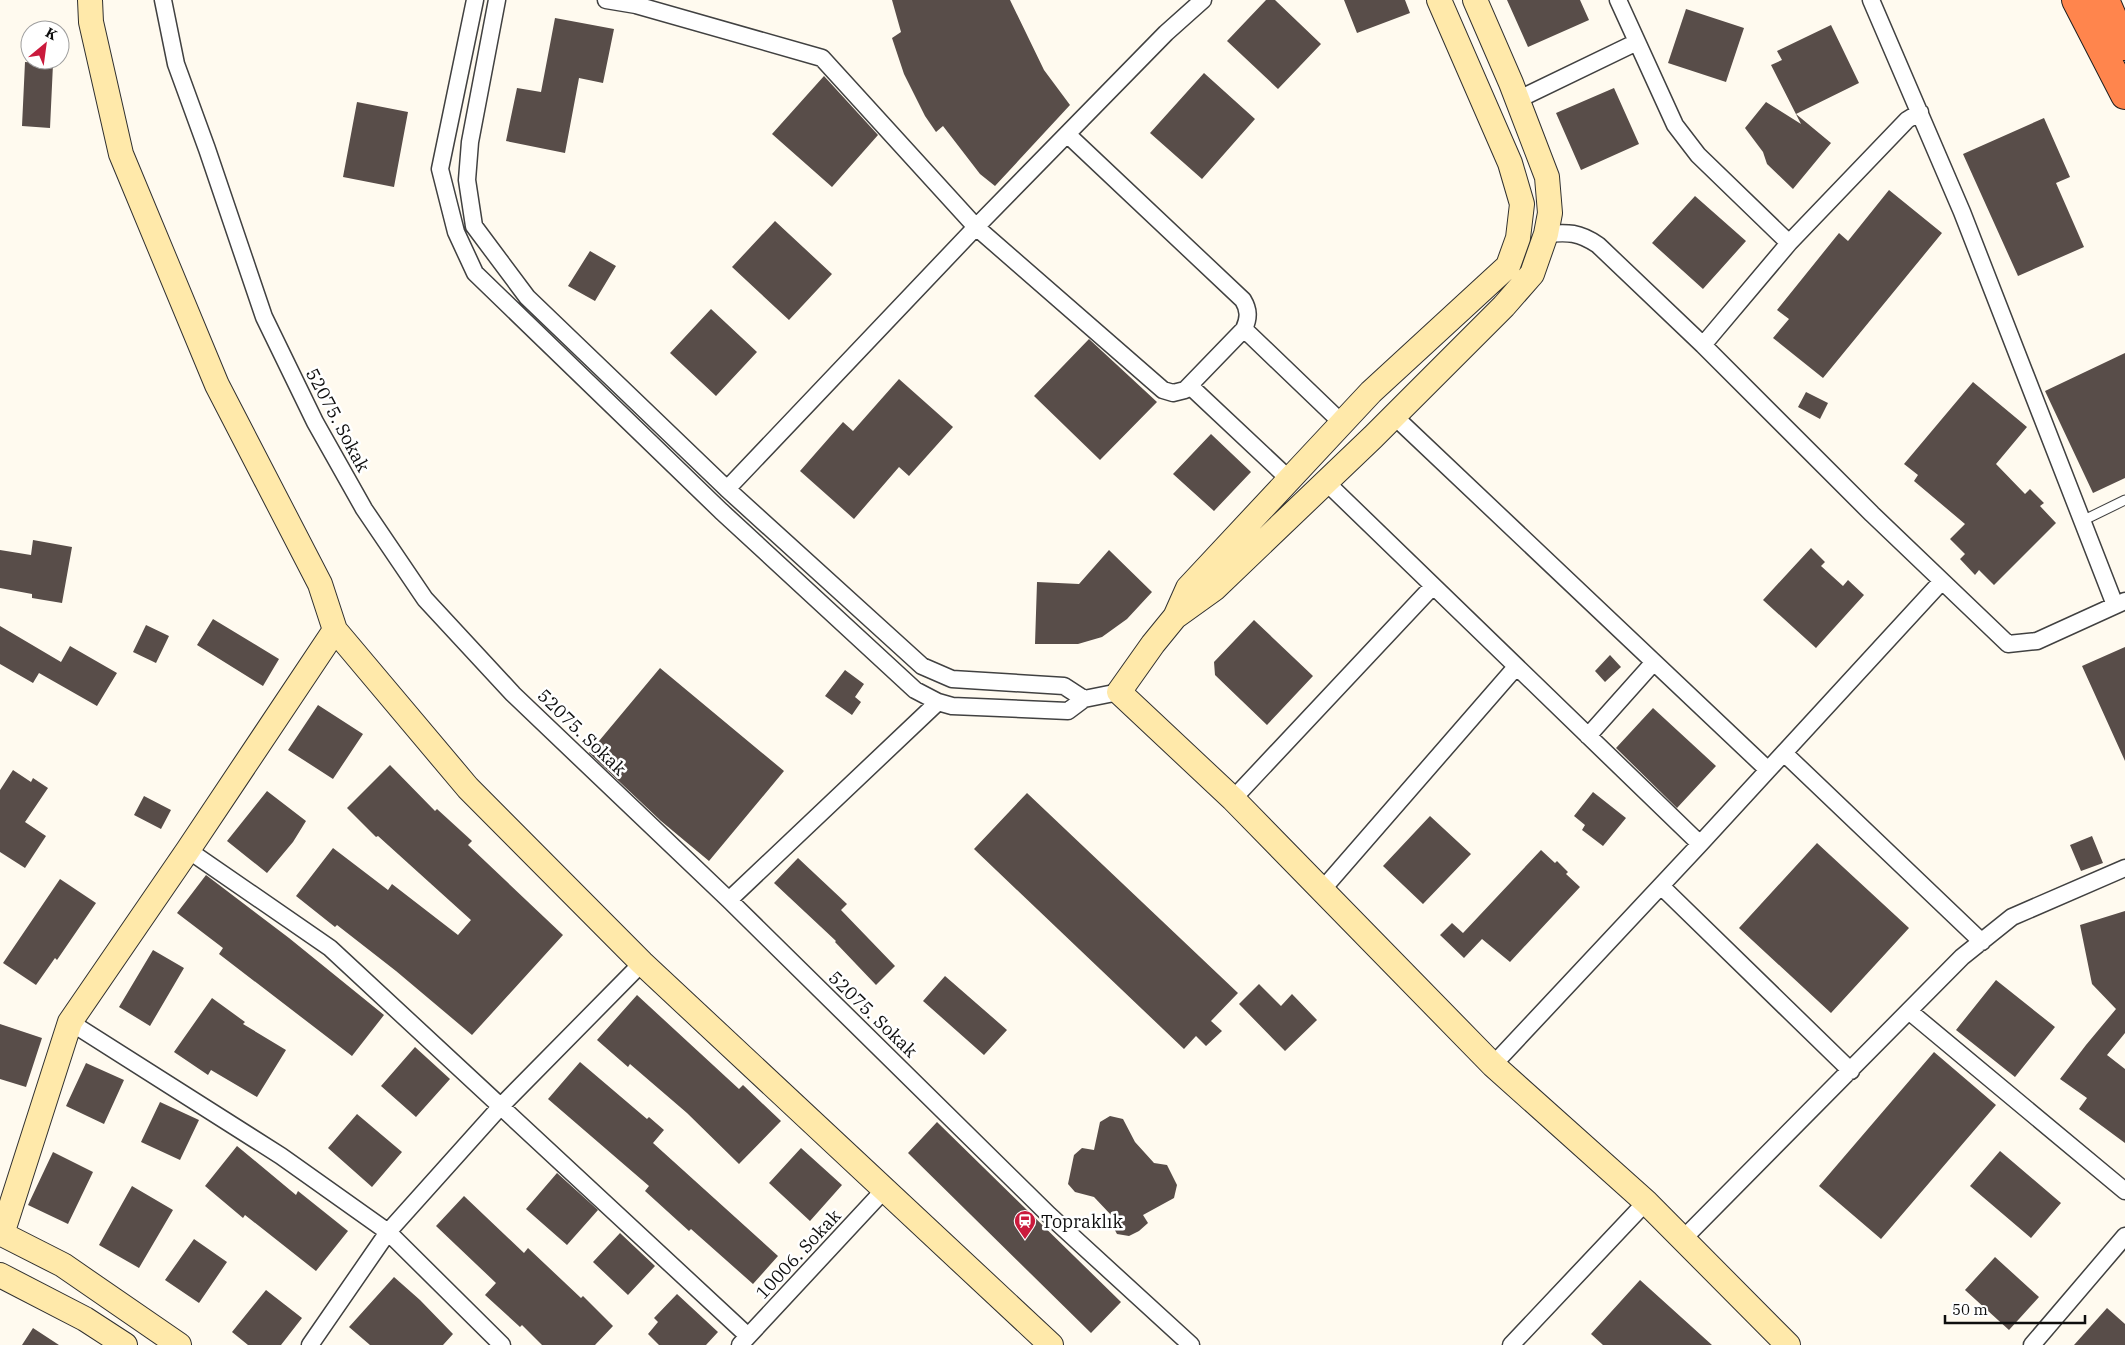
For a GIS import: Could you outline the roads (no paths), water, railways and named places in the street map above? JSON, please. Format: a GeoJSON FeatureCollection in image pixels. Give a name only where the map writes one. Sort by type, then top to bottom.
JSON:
{"type":"FeatureCollection","features":[{"type":"Feature","properties":{"kind":"highway"},"geometry":{"type":"LineString","coordinates":[[2076,0],[2125,95]]}},
{"type":"Feature","properties":{"kind":"highway"},"geometry":{"type":"LineString","coordinates":[[2105,0],[2125,46]]}},
{"type":"Feature","properties":{"kind":"street"},"geometry":{"type":"LineString","coordinates":[[90,0],[91,22],[121,154],[217,385],[320,584],[335,630],[468,788],[642,963],[1051,1345]]}},
{"type":"Feature","properties":{"kind":"street","name":"52075. Sokak"},"geometry":{"type":"LineString","coordinates":[[163,0],[176,64],[264,317],[315,422],[364,509],[425,598],[506,687],[729,900],[1049,1214],[1191,1345]]}},
{"type":"Feature","properties":{"kind":"street"},"geometry":{"type":"LineString","coordinates":[[475,0],[440,169],[456,232],[475,272],[714,504],[905,682],[938,702],[968,708],[1068,711],[1084,699],[1119,692],[1175,617],[1188,588],[1372,392],[1508,266],[1518,238],[1522,204],[1510,163],[1440,0]]}},
{"type":"Feature","properties":{"kind":"street"},"geometry":{"type":"LineString","coordinates":[[497,0],[470,142],[467,180],[474,226],[527,297],[727,490],[922,666],[952,679],[1064,686],[1084,699]]}},
{"type":"Feature","properties":{"kind":"street"},"geometry":{"type":"LineString","coordinates":[[606,0],[636,2],[822,58],[976,227],[1163,390],[1179,392],[1190,386],[1244,329],[1248,319],[1248,312],[1243,300],[1067,134]]}},
{"type":"Feature","properties":{"kind":"street"},"geometry":{"type":"LineString","coordinates":[[727,490],[976,227],[1166,33],[1203,0]]}},
{"type":"Feature","properties":{"kind":"street"},"geometry":{"type":"LineString","coordinates":[[1175,617],[1214,590],[1394,416],[1504,306],[1532,274],[1546,234],[1550,213],[1547,177],[1475,0]]}},
{"type":"Feature","properties":{"kind":"street"},"geometry":{"type":"LineString","coordinates":[[1618,0],[1674,125],[1698,155],[1789,243]]}},
{"type":"Feature","properties":{"kind":"street"},"geometry":{"type":"LineString","coordinates":[[1546,234],[1565,232],[1584,236],[1598,245],[1703,344],[1872,514],[2008,644],[2037,641],[2120,603],[2082,521],[1965,222],[1871,0]]}},
{"type":"Feature","properties":{"kind":"street"},"geometry":{"type":"LineString","coordinates":[[1517,100],[1637,42]]}},
{"type":"Feature","properties":{"kind":"street"},"geometry":{"type":"LineString","coordinates":[[1703,344],[1789,243],[1907,120],[1920,112]]}},
{"type":"Feature","properties":{"kind":"street"},"geometry":{"type":"LineString","coordinates":[[1244,329],[1342,423]]}},
{"type":"Feature","properties":{"kind":"street"},"geometry":{"type":"LineString","coordinates":[[1190,386],[1289,480]]}},
{"type":"Feature","properties":{"kind":"street"},"geometry":{"type":"LineString","coordinates":[[1394,416],[1768,770]]}},
{"type":"Feature","properties":{"kind":"street"},"geometry":{"type":"LineString","coordinates":[[1326,482],[1700,844]]}},
{"type":"Feature","properties":{"kind":"street"},"geometry":{"type":"LineString","coordinates":[[1493,1065],[1700,844],[1942,580]]}},
{"type":"Feature","properties":{"kind":"street"},"geometry":{"type":"LineString","coordinates":[[1233,799],[1432,586]]}},
{"type":"Feature","properties":{"kind":"street"},"geometry":{"type":"LineString","coordinates":[[179,1345],[63,1265],[1,1236],[70,1022],[335,630]]}},
{"type":"Feature","properties":{"kind":"street"},"geometry":{"type":"LineString","coordinates":[[1588,736],[1654,662]]}},
{"type":"Feature","properties":{"kind":"street"},"geometry":{"type":"LineString","coordinates":[[1322,890],[1516,666]]}},
{"type":"Feature","properties":{"kind":"street"},"geometry":{"type":"LineString","coordinates":[[1119,692],[1233,799],[1448,1022],[1493,1065],[1646,1202],[1788,1345]]}},
{"type":"Feature","properties":{"kind":"street"},"geometry":{"type":"LineString","coordinates":[[729,900],[938,702]]}},
{"type":"Feature","properties":{"kind":"street"},"geometry":{"type":"LineString","coordinates":[[1784,753],[1982,942]]}},
{"type":"Feature","properties":{"kind":"street"},"geometry":{"type":"LineString","coordinates":[[188,850],[330,948],[501,1106],[744,1340]]}},
{"type":"Feature","properties":{"kind":"street"},"geometry":{"type":"LineString","coordinates":[[1684,1239],[1851,1072],[1962,957],[2012,917],[2125,868]]}},
{"type":"Feature","properties":{"kind":"street"},"geometry":{"type":"LineString","coordinates":[[1661,886],[1851,1072]]}},
{"type":"Feature","properties":{"kind":"street"},"geometry":{"type":"LineString","coordinates":[[310,1345],[388,1232],[501,1106],[642,963]]}},
{"type":"Feature","properties":{"kind":"street"},"geometry":{"type":"LineString","coordinates":[[1910,1012],[2125,1191]]}},
{"type":"Feature","properties":{"kind":"street"},"geometry":{"type":"LineString","coordinates":[[70,1022],[281,1156],[388,1232],[502,1345]]}},
{"type":"Feature","properties":{"kind":"street","name":"10006. Sokak"},"geometry":{"type":"LineString","coordinates":[[744,1340],[885,1189]]}},
{"type":"Feature","properties":{"kind":"street"},"geometry":{"type":"LineString","coordinates":[[1511,1345],[1646,1202]]}},
{"type":"Feature","properties":{"kind":"street"},"geometry":{"type":"LineString","coordinates":[[2032,1345],[2125,1236]]}},
{"type":"Feature","properties":{"kind":"street"},"geometry":{"type":"LineString","coordinates":[[0,1275],[85,1319],[125,1345]]}},
{"type":"Feature","properties":{"kind":"lane"},"geometry":{"type":"LineString","coordinates":[[2082,521],[2125,500]]}},
{"type":"Feature","properties":{"kind":"place","name":"Topraklık"},"geometry":{"type":"Point","coordinates":[1025,1240]}}]}
